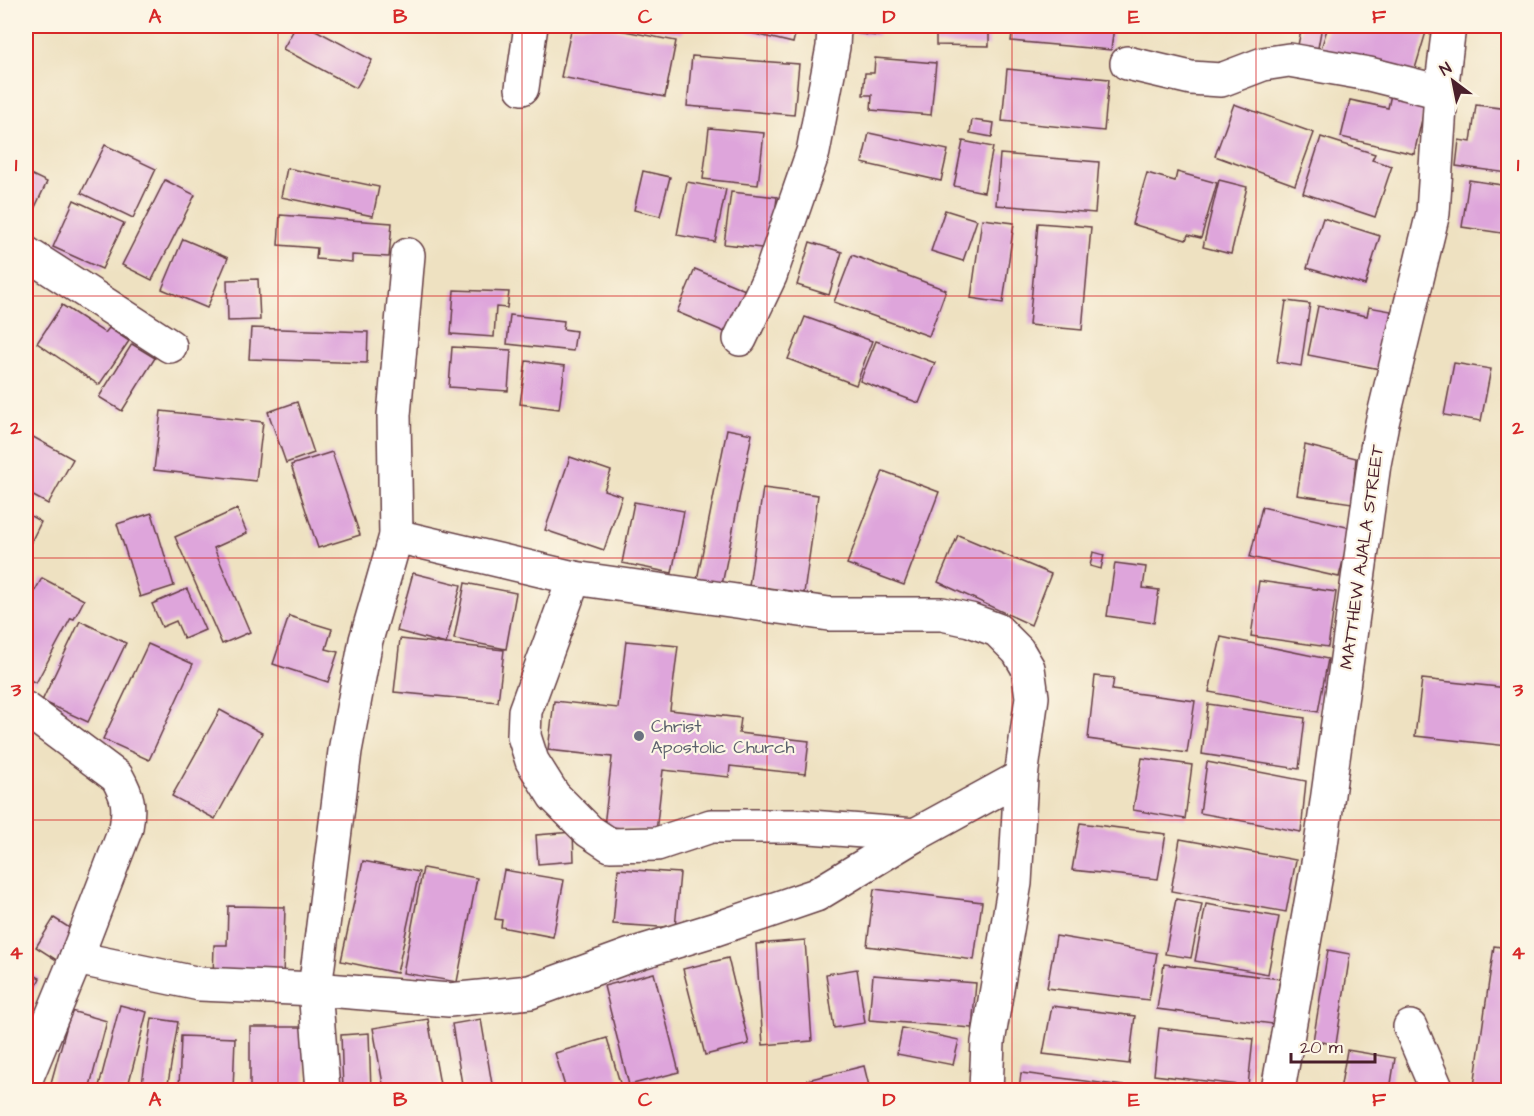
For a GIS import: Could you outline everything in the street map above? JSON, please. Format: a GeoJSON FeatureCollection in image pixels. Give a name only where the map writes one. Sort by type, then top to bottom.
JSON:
{"type":"FeatureCollection","features":[{"type":"Feature","properties":{"kind":"street"},"geometry":{"type":"LineString","coordinates":[[522,88],[531,26]]}},
{"type":"Feature","properties":{"kind":"street"},"geometry":{"type":"LineString","coordinates":[[740,339],[770,276],[813,152],[833,47],[834,26]]}},
{"type":"Feature","properties":{"kind":"street","name":"MATTHEW AJALA STREET"},"geometry":{"type":"LineString","coordinates":[[1278,1090],[1320,852],[1376,454],[1433,213],[1441,92],[1449,26]]}},
{"type":"Feature","properties":{"kind":"street"},"geometry":{"type":"LineString","coordinates":[[1126,63],[1191,78],[1221,80],[1263,64],[1289,60],[1369,74],[1441,92]]}},
{"type":"Feature","properties":{"kind":"street"},"geometry":{"type":"LineString","coordinates":[[26,253],[170,346]]}},
{"type":"Feature","properties":{"kind":"street"},"geometry":{"type":"LineString","coordinates":[[323,1090],[315,989],[347,740],[366,640],[396,536],[394,415],[408,255]]}},
{"type":"Feature","properties":{"kind":"street"},"geometry":{"type":"LineString","coordinates":[[396,536],[574,579],[829,614],[942,614],[970,620],[997,630],[1018,651],[1028,668],[1032,697],[1021,777],[1015,883],[988,1042],[986,1090]]}},
{"type":"Feature","properties":{"kind":"street"},"geometry":{"type":"LineString","coordinates":[[574,579],[525,711],[524,736],[532,761],[554,796],[589,831],[610,845],[657,844],[711,825],[797,826],[915,835]]}},
{"type":"Feature","properties":{"kind":"street"},"geometry":{"type":"LineString","coordinates":[[26,709],[117,777],[130,807],[126,828],[76,958],[28,1067]]}},
{"type":"Feature","properties":{"kind":"street"},"geometry":{"type":"LineString","coordinates":[[76,958],[200,984],[315,989],[449,1000],[530,992],[631,955],[816,895],[915,835],[1021,777]]}},
{"type":"Feature","properties":{"kind":"street"},"geometry":{"type":"LineString","coordinates":[[1410,1028],[1437,1090]]}},
{"type":"Feature","properties":{"kind":"building"},"geometry":{"type":"Polygon","coordinates":[[[296,26],[308,26],[372,60],[356,88],[283,49],[296,26]]]}},
{"type":"Feature","properties":{"kind":"building"},"geometry":{"type":"Polygon","coordinates":[[[572,26],[599,26],[676,41],[665,97],[561,77],[572,26]]]}},
{"type":"Feature","properties":{"kind":"building"},"geometry":{"type":"Polygon","coordinates":[[[643,26],[684,26],[682,34],[643,26]]]}},
{"type":"Feature","properties":{"kind":"building"},"geometry":{"type":"Polygon","coordinates":[[[735,26],[797,26],[793,43],[734,29],[735,26]]]}},
{"type":"Feature","properties":{"kind":"building"},"geometry":{"type":"Polygon","coordinates":[[[855,26],[879,26],[878,36],[855,33],[855,26]]]}},
{"type":"Feature","properties":{"kind":"building"},"geometry":{"type":"Polygon","coordinates":[[[936,26],[989,26],[989,46],[936,45],[936,26]]]}},
{"type":"Feature","properties":{"kind":"building"},"geometry":{"type":"Polygon","coordinates":[[[1013,26],[1114,26],[1111,50],[1011,41],[1013,26]]]}},
{"type":"Feature","properties":{"kind":"building"},"geometry":{"type":"Polygon","coordinates":[[[1302,26],[1322,26],[1318,48],[1298,45],[1302,26]]]}},
{"type":"Feature","properties":{"kind":"building"},"geometry":{"type":"Polygon","coordinates":[[[1328,26],[1406,26],[1426,32],[1411,82],[1319,55],[1328,26]]]}},
{"type":"Feature","properties":{"kind":"building"},"geometry":{"type":"Polygon","coordinates":[[[692,56],[799,64],[794,115],[687,106],[692,56]]]}},
{"type":"Feature","properties":{"kind":"building"},"geometry":{"type":"Polygon","coordinates":[[[875,58],[936,63],[931,115],[871,110],[872,95],[863,95],[865,73],[874,73],[875,58]]]}},
{"type":"Feature","properties":{"kind":"building"},"geometry":{"type":"Polygon","coordinates":[[[1007,69],[1109,79],[1104,131],[1002,121],[1007,69]]]}},
{"type":"Feature","properties":{"kind":"building"},"geometry":{"type":"Polygon","coordinates":[[[1393,85],[1428,93],[1414,154],[1341,137],[1350,100],[1388,108],[1393,85]]]}},
{"type":"Feature","properties":{"kind":"building"},"geometry":{"type":"Polygon","coordinates":[[[1234,104],[1314,133],[1295,185],[1215,156],[1234,104]]]}},
{"type":"Feature","properties":{"kind":"building"},"geometry":{"type":"Polygon","coordinates":[[[1476,105],[1508,109],[1508,173],[1456,166],[1459,140],[1471,142],[1476,105]]]}},
{"type":"Feature","properties":{"kind":"building"},"geometry":{"type":"Polygon","coordinates":[[[972,120],[994,123],[992,137],[970,133],[972,120]]]}},
{"type":"Feature","properties":{"kind":"building"},"geometry":{"type":"Polygon","coordinates":[[[709,128],[764,133],[758,185],[703,179],[709,128]]]}},
{"type":"Feature","properties":{"kind":"building"},"geometry":{"type":"Polygon","coordinates":[[[869,133],[948,150],[941,181],[862,163],[869,133]]]}},
{"type":"Feature","properties":{"kind":"building"},"geometry":{"type":"Polygon","coordinates":[[[1321,137],[1375,154],[1372,160],[1392,166],[1375,217],[1303,193],[1321,137]]]}},
{"type":"Feature","properties":{"kind":"building"},"geometry":{"type":"Polygon","coordinates":[[[963,141],[993,147],[984,192],[954,186],[963,141]]]}},
{"type":"Feature","properties":{"kind":"building"},"geometry":{"type":"Polygon","coordinates":[[[105,145],[156,169],[133,218],[81,193],[105,145]]]}},
{"type":"Feature","properties":{"kind":"building"},"geometry":{"type":"Polygon","coordinates":[[[1000,154],[1099,162],[1095,213],[996,205],[1000,154]]]}},
{"type":"Feature","properties":{"kind":"building"},"geometry":{"type":"Polygon","coordinates":[[[287,168],[379,187],[373,216],[281,197],[287,168]]]}},
{"type":"Feature","properties":{"kind":"building"},"geometry":{"type":"Polygon","coordinates":[[[643,171],[670,177],[660,216],[634,210],[643,171]]]}},
{"type":"Feature","properties":{"kind":"building"},"geometry":{"type":"Polygon","coordinates":[[[26,172],[47,182],[26,226],[26,172]]]}},
{"type":"Feature","properties":{"kind":"building"},"geometry":{"type":"Polygon","coordinates":[[[1177,172],[1217,183],[1201,238],[1188,235],[1186,240],[1132,224],[1147,173],[1175,181],[1177,172]]]}},
{"type":"Feature","properties":{"kind":"building"},"geometry":{"type":"Polygon","coordinates":[[[165,180],[195,195],[152,280],[122,265],[165,180]]]}},
{"type":"Feature","properties":{"kind":"building"},"geometry":{"type":"Polygon","coordinates":[[[1219,180],[1247,187],[1231,254],[1203,247],[1219,180]]]}},
{"type":"Feature","properties":{"kind":"building"},"geometry":{"type":"Polygon","coordinates":[[[1469,180],[1508,186],[1508,234],[1462,227],[1469,180]]]}},
{"type":"Feature","properties":{"kind":"building"},"geometry":{"type":"Polygon","coordinates":[[[687,182],[726,189],[715,242],[677,235],[687,182]]]}},
{"type":"Feature","properties":{"kind":"building"},"geometry":{"type":"Polygon","coordinates":[[[731,192],[777,197],[771,249],[724,244],[731,192]]]}},
{"type":"Feature","properties":{"kind":"building"},"geometry":{"type":"Polygon","coordinates":[[[74,200],[124,223],[102,269],[53,247],[74,200]]]}},
{"type":"Feature","properties":{"kind":"building"},"geometry":{"type":"Polygon","coordinates":[[[945,210],[977,220],[963,261],[931,251],[945,210]]]}},
{"type":"Feature","properties":{"kind":"building"},"geometry":{"type":"Polygon","coordinates":[[[280,215],[392,223],[389,257],[352,255],[352,262],[316,259],[317,248],[278,245],[280,215]]]}},
{"type":"Feature","properties":{"kind":"building"},"geometry":{"type":"Polygon","coordinates":[[[1323,218],[1380,236],[1365,285],[1307,268],[1323,218]]]}},
{"type":"Feature","properties":{"kind":"building"},"geometry":{"type":"Polygon","coordinates":[[[982,219],[1014,223],[1003,303],[971,298],[982,219]]]}},
{"type":"Feature","properties":{"kind":"building"},"geometry":{"type":"Polygon","coordinates":[[[1038,223],[1091,227],[1082,330],[1029,325],[1038,223]]]}},
{"type":"Feature","properties":{"kind":"building"},"geometry":{"type":"Polygon","coordinates":[[[183,239],[228,258],[207,308],[162,289],[183,239]]]}},
{"type":"Feature","properties":{"kind":"building"},"geometry":{"type":"Polygon","coordinates":[[[810,242],[842,252],[829,295],[797,285],[810,242]]]}},
{"type":"Feature","properties":{"kind":"building"},"geometry":{"type":"Polygon","coordinates":[[[852,255],[946,290],[929,336],[834,302],[852,255]]]}},
{"type":"Feature","properties":{"kind":"building"},"geometry":{"type":"Polygon","coordinates":[[[695,269],[757,295],[739,338],[677,312],[695,269]]]}},
{"type":"Feature","properties":{"kind":"building"},"geometry":{"type":"Polygon","coordinates":[[[258,279],[260,320],[228,321],[227,280],[258,279]]]}},
{"type":"Feature","properties":{"kind":"building"},"geometry":{"type":"Polygon","coordinates":[[[454,290],[509,292],[507,308],[496,307],[494,337],[451,334],[454,290]]]}},
{"type":"Feature","properties":{"kind":"building"},"geometry":{"type":"Polygon","coordinates":[[[1286,301],[1310,304],[1301,366],[1277,362],[1286,301]]]}},
{"type":"Feature","properties":{"kind":"building"},"geometry":{"type":"Polygon","coordinates":[[[62,305],[105,333],[109,328],[129,341],[99,385],[37,343],[62,305]]]}},
{"type":"Feature","properties":{"kind":"building"},"geometry":{"type":"Polygon","coordinates":[[[1318,306],[1367,316],[1369,307],[1391,311],[1380,369],[1308,355],[1318,306]]]}},
{"type":"Feature","properties":{"kind":"building"},"geometry":{"type":"Polygon","coordinates":[[[510,315],[564,321],[563,329],[576,331],[573,351],[507,344],[510,315]]]}},
{"type":"Feature","properties":{"kind":"building"},"geometry":{"type":"Polygon","coordinates":[[[805,317],[872,341],[856,385],[788,359],[805,317]]]}},
{"type":"Feature","properties":{"kind":"building"},"geometry":{"type":"Polygon","coordinates":[[[251,328],[368,332],[367,363],[249,359],[251,328]]]}},
{"type":"Feature","properties":{"kind":"building"},"geometry":{"type":"Polygon","coordinates":[[[876,341],[935,363],[919,403],[860,381],[876,341]]]}},
{"type":"Feature","properties":{"kind":"building"},"geometry":{"type":"Polygon","coordinates":[[[132,344],[155,358],[122,411],[99,397],[132,344]]]}},
{"type":"Feature","properties":{"kind":"building"},"geometry":{"type":"Polygon","coordinates":[[[452,347],[511,350],[508,391],[449,387],[452,347]]]}},
{"type":"Feature","properties":{"kind":"building"},"geometry":{"type":"Polygon","coordinates":[[[526,361],[565,366],[559,409],[520,404],[526,361]]]}},
{"type":"Feature","properties":{"kind":"building"},"geometry":{"type":"Polygon","coordinates":[[[1454,363],[1491,369],[1481,421],[1444,415],[1454,363]]]}},
{"type":"Feature","properties":{"kind":"building"},"geometry":{"type":"Polygon","coordinates":[[[297,402],[314,453],[286,463],[268,412],[297,402]]]}},
{"type":"Feature","properties":{"kind":"building"},"geometry":{"type":"Polygon","coordinates":[[[161,411],[263,422],[256,481],[154,470],[161,411]]]}},
{"type":"Feature","properties":{"kind":"building"},"geometry":{"type":"Polygon","coordinates":[[[727,429],[752,434],[721,590],[696,585],[727,429]]]}},
{"type":"Feature","properties":{"kind":"building"},"geometry":{"type":"Polygon","coordinates":[[[26,433],[73,459],[48,504],[26,492],[26,433]]]}},
{"type":"Feature","properties":{"kind":"building"},"geometry":{"type":"Polygon","coordinates":[[[1305,445],[1356,458],[1352,503],[1297,495],[1305,445]]]}},
{"type":"Feature","properties":{"kind":"building"},"geometry":{"type":"Polygon","coordinates":[[[332,452],[360,535],[318,548],[291,465],[332,452]]]}},
{"type":"Feature","properties":{"kind":"building"},"geometry":{"type":"Polygon","coordinates":[[[570,457],[611,471],[604,490],[622,496],[604,550],[545,530],[570,457]]]}},
{"type":"Feature","properties":{"kind":"building"},"geometry":{"type":"Polygon","coordinates":[[[883,471],[939,492],[904,585],[847,564],[883,471]]]}},
{"type":"Feature","properties":{"kind":"building"},"geometry":{"type":"Polygon","coordinates":[[[763,488],[818,495],[804,593],[749,586],[763,488]]]}},
{"type":"Feature","properties":{"kind":"building"},"geometry":{"type":"Polygon","coordinates":[[[634,502],[684,511],[672,573],[622,563],[634,502]]]}},
{"type":"Feature","properties":{"kind":"building"},"geometry":{"type":"Polygon","coordinates":[[[1262,507],[1351,528],[1339,577],[1250,557],[1262,507]]]}},
{"type":"Feature","properties":{"kind":"building"},"geometry":{"type":"Polygon","coordinates":[[[237,509],[247,533],[214,548],[250,632],[222,644],[175,537],[237,509]]]}},
{"type":"Feature","properties":{"kind":"building"},"geometry":{"type":"Polygon","coordinates":[[[26,513],[41,522],[26,552],[26,513]]]}},
{"type":"Feature","properties":{"kind":"building"},"geometry":{"type":"Polygon","coordinates":[[[152,513],[174,586],[140,597],[117,524],[152,513]]]}},
{"type":"Feature","properties":{"kind":"building"},"geometry":{"type":"Polygon","coordinates":[[[958,535],[1051,574],[1031,625],[938,582],[958,535]]]}},
{"type":"Feature","properties":{"kind":"building"},"geometry":{"type":"Polygon","coordinates":[[[1093,552],[1104,555],[1101,569],[1090,566],[1093,552]]]}},
{"type":"Feature","properties":{"kind":"building"},"geometry":{"type":"Polygon","coordinates":[[[1115,563],[1146,567],[1143,588],[1159,590],[1154,623],[1107,616],[1115,563]]]}},
{"type":"Feature","properties":{"kind":"building"},"geometry":{"type":"Polygon","coordinates":[[[413,573],[461,585],[446,644],[397,631],[413,573]]]}},
{"type":"Feature","properties":{"kind":"building"},"geometry":{"type":"Polygon","coordinates":[[[42,578],[84,600],[74,619],[71,618],[36,683],[26,678],[26,607],[42,578]]]}},
{"type":"Feature","properties":{"kind":"building"},"geometry":{"type":"Polygon","coordinates":[[[1259,581],[1336,592],[1328,647],[1251,636],[1259,581]]]}},
{"type":"Feature","properties":{"kind":"building"},"geometry":{"type":"Polygon","coordinates":[[[465,583],[516,593],[506,649],[454,639],[465,583]]]}},
{"type":"Feature","properties":{"kind":"building"},"geometry":{"type":"Polygon","coordinates":[[[187,589],[205,630],[184,639],[176,621],[162,627],[152,604],[187,589]]]}},
{"type":"Feature","properties":{"kind":"building"},"geometry":{"type":"Polygon","coordinates":[[[289,616],[332,629],[326,649],[338,652],[328,682],[273,664],[289,616]]]}},
{"type":"Feature","properties":{"kind":"building"},"geometry":{"type":"Polygon","coordinates":[[[80,621],[126,643],[88,722],[42,701],[80,621]]]}},
{"type":"Feature","properties":{"kind":"building"},"geometry":{"type":"Polygon","coordinates":[[[1221,637],[1328,659],[1318,712],[1209,692],[1221,637]]]}},
{"type":"Feature","properties":{"kind":"building"},"geometry":{"type":"Polygon","coordinates":[[[400,639],[504,650],[498,702],[394,692],[400,639]]]}},
{"type":"Feature","properties":{"kind":"building"},"geometry":{"type":"Polygon","coordinates":[[[626,641],[678,646],[670,710],[741,718],[739,733],[809,741],[805,774],[730,766],[729,777],[663,770],[656,832],[604,826],[612,757],[548,750],[554,701],[618,708],[626,641]]]}},
{"type":"Feature","properties":{"kind":"building"},"geometry":{"type":"Polygon","coordinates":[[[148,644],[193,664],[149,760],[103,739],[148,644]]]}},
{"type":"Feature","properties":{"kind":"building"},"geometry":{"type":"Polygon","coordinates":[[[1095,676],[1114,678],[1112,690],[1195,701],[1187,753],[1088,739],[1095,676]]]}},
{"type":"Feature","properties":{"kind":"building"},"geometry":{"type":"Polygon","coordinates":[[[1422,679],[1508,688],[1508,746],[1415,736],[1422,679]]]}},
{"type":"Feature","properties":{"kind":"building"},"geometry":{"type":"Polygon","coordinates":[[[1208,704],[1305,718],[1299,769],[1202,754],[1208,704]]]}},
{"type":"Feature","properties":{"kind":"building"},"geometry":{"type":"Polygon","coordinates":[[[220,710],[262,733],[215,819],[172,796],[220,710]]]}},
{"type":"Feature","properties":{"kind":"building"},"geometry":{"type":"Polygon","coordinates":[[[1142,758],[1192,765],[1185,819],[1133,810],[1142,758]]]}},
{"type":"Feature","properties":{"kind":"building"},"geometry":{"type":"Polygon","coordinates":[[[1207,762],[1306,781],[1301,832],[1200,813],[1207,762]]]}},
{"type":"Feature","properties":{"kind":"building"},"geometry":{"type":"Polygon","coordinates":[[[1080,823],[1166,834],[1158,879],[1072,870],[1080,823]]]}},
{"type":"Feature","properties":{"kind":"building"},"geometry":{"type":"Polygon","coordinates":[[[573,832],[574,861],[538,864],[536,835],[573,832]]]}},
{"type":"Feature","properties":{"kind":"building"},"geometry":{"type":"Polygon","coordinates":[[[1180,839],[1296,860],[1286,912],[1171,891],[1180,839]]]}},
{"type":"Feature","properties":{"kind":"building"},"geometry":{"type":"Polygon","coordinates":[[[363,861],[419,872],[397,973],[341,961],[363,861]]]}},
{"type":"Feature","properties":{"kind":"building"},"geometry":{"type":"Polygon","coordinates":[[[423,868],[477,878],[457,982],[403,973],[423,868]]]}},
{"type":"Feature","properties":{"kind":"building"},"geometry":{"type":"Polygon","coordinates":[[[618,869],[680,873],[675,928],[613,924],[618,869]]]}},
{"type":"Feature","properties":{"kind":"building"},"geometry":{"type":"Polygon","coordinates":[[[504,870],[564,880],[553,937],[501,927],[502,920],[495,919],[504,870]]]}},
{"type":"Feature","properties":{"kind":"building"},"geometry":{"type":"Polygon","coordinates":[[[874,889],[982,902],[974,960],[867,946],[874,889]]]}},
{"type":"Feature","properties":{"kind":"building"},"geometry":{"type":"Polygon","coordinates":[[[1176,899],[1202,904],[1191,958],[1165,954],[1176,899]]]}},
{"type":"Feature","properties":{"kind":"building"},"geometry":{"type":"Polygon","coordinates":[[[1206,904],[1279,917],[1268,974],[1195,961],[1206,904]]]}},
{"type":"Feature","properties":{"kind":"building"},"geometry":{"type":"Polygon","coordinates":[[[228,906],[285,907],[283,979],[213,978],[214,945],[227,945],[228,906]]]}},
{"type":"Feature","properties":{"kind":"building"},"geometry":{"type":"Polygon","coordinates":[[[54,918],[79,934],[61,963],[36,947],[54,918]]]}},
{"type":"Feature","properties":{"kind":"building"},"geometry":{"type":"Polygon","coordinates":[[[1056,936],[1157,953],[1149,1000],[1047,988],[1056,936]]]}},
{"type":"Feature","properties":{"kind":"building"},"geometry":{"type":"Polygon","coordinates":[[[805,940],[812,1041],[763,1045],[756,944],[805,940]]]}},
{"type":"Feature","properties":{"kind":"building"},"geometry":{"type":"Polygon","coordinates":[[[1494,946],[1508,948],[1508,1090],[1474,1086],[1494,946]]]}},
{"type":"Feature","properties":{"kind":"building"},"geometry":{"type":"Polygon","coordinates":[[[1328,950],[1350,954],[1336,1044],[1313,1041],[1328,950]]]}},
{"type":"Feature","properties":{"kind":"building"},"geometry":{"type":"Polygon","coordinates":[[[728,958],[749,1044],[705,1055],[683,969],[728,958]]]}},
{"type":"Feature","properties":{"kind":"building"},"geometry":{"type":"Polygon","coordinates":[[[1164,964],[1280,979],[1273,1024],[1157,1009],[1164,964]]]}},
{"type":"Feature","properties":{"kind":"building"},"geometry":{"type":"Polygon","coordinates":[[[857,969],[865,1023],[834,1028],[826,974],[857,969]]]}},
{"type":"Feature","properties":{"kind":"building"},"geometry":{"type":"Polygon","coordinates":[[[26,971],[40,978],[26,1007],[26,971]]]}},
{"type":"Feature","properties":{"kind":"building"},"geometry":{"type":"Polygon","coordinates":[[[654,973],[679,1072],[629,1085],[604,986],[654,973]]]}},
{"type":"Feature","properties":{"kind":"building"},"geometry":{"type":"Polygon","coordinates":[[[873,975],[976,983],[972,1028],[869,1020],[873,975]]]}},
{"type":"Feature","properties":{"kind":"building"},"geometry":{"type":"Polygon","coordinates":[[[120,1005],[147,1012],[127,1090],[98,1090],[120,1005]]]}},
{"type":"Feature","properties":{"kind":"building"},"geometry":{"type":"Polygon","coordinates":[[[1052,1006],[1135,1016],[1129,1064],[1043,1054],[1052,1006]]]}},
{"type":"Feature","properties":{"kind":"building"},"geometry":{"type":"Polygon","coordinates":[[[71,1011],[107,1021],[89,1090],[49,1090],[71,1011]]]}},
{"type":"Feature","properties":{"kind":"building"},"geometry":{"type":"Polygon","coordinates":[[[152,1018],[178,1022],[167,1090],[141,1090],[152,1018]]]}},
{"type":"Feature","properties":{"kind":"building"},"geometry":{"type":"Polygon","coordinates":[[[428,1019],[441,1090],[384,1090],[373,1028],[428,1019]]]}},
{"type":"Feature","properties":{"kind":"building"},"geometry":{"type":"Polygon","coordinates":[[[481,1019],[493,1090],[463,1090],[452,1024],[481,1019]]]}},
{"type":"Feature","properties":{"kind":"building"},"geometry":{"type":"Polygon","coordinates":[[[250,1027],[305,1027],[305,1090],[250,1090],[250,1027]]]}},
{"type":"Feature","properties":{"kind":"building"},"geometry":{"type":"Polygon","coordinates":[[[902,1028],[959,1040],[953,1065],[897,1054],[902,1028]]]}},
{"type":"Feature","properties":{"kind":"building"},"geometry":{"type":"Polygon","coordinates":[[[1159,1028],[1253,1039],[1248,1086],[1154,1075],[1159,1028]]]}},
{"type":"Feature","properties":{"kind":"building"},"geometry":{"type":"Polygon","coordinates":[[[369,1033],[371,1090],[343,1090],[341,1035],[369,1033]]]}},
{"type":"Feature","properties":{"kind":"building"},"geometry":{"type":"Polygon","coordinates":[[[181,1036],[235,1038],[233,1090],[179,1090],[181,1036]]]}},
{"type":"Feature","properties":{"kind":"building"},"geometry":{"type":"Polygon","coordinates":[[[607,1038],[622,1090],[566,1090],[555,1053],[607,1038]]]}},
{"type":"Feature","properties":{"kind":"building"},"geometry":{"type":"Polygon","coordinates":[[[1347,1050],[1395,1058],[1390,1090],[1340,1090],[1347,1050]]]}},
{"type":"Feature","properties":{"kind":"building"},"geometry":{"type":"Polygon","coordinates":[[[864,1066],[870,1090],[810,1090],[807,1080],[864,1066]]]}},
{"type":"Feature","properties":{"kind":"building"},"geometry":{"type":"Polygon","coordinates":[[[1021,1073],[1131,1087],[1131,1090],[1019,1090],[1021,1073]]]}},
{"type":"Feature","properties":{"kind":"place","name":"Christ Apostolic Church"},"geometry":{"type":"Point","coordinates":[639,736]}}]}
